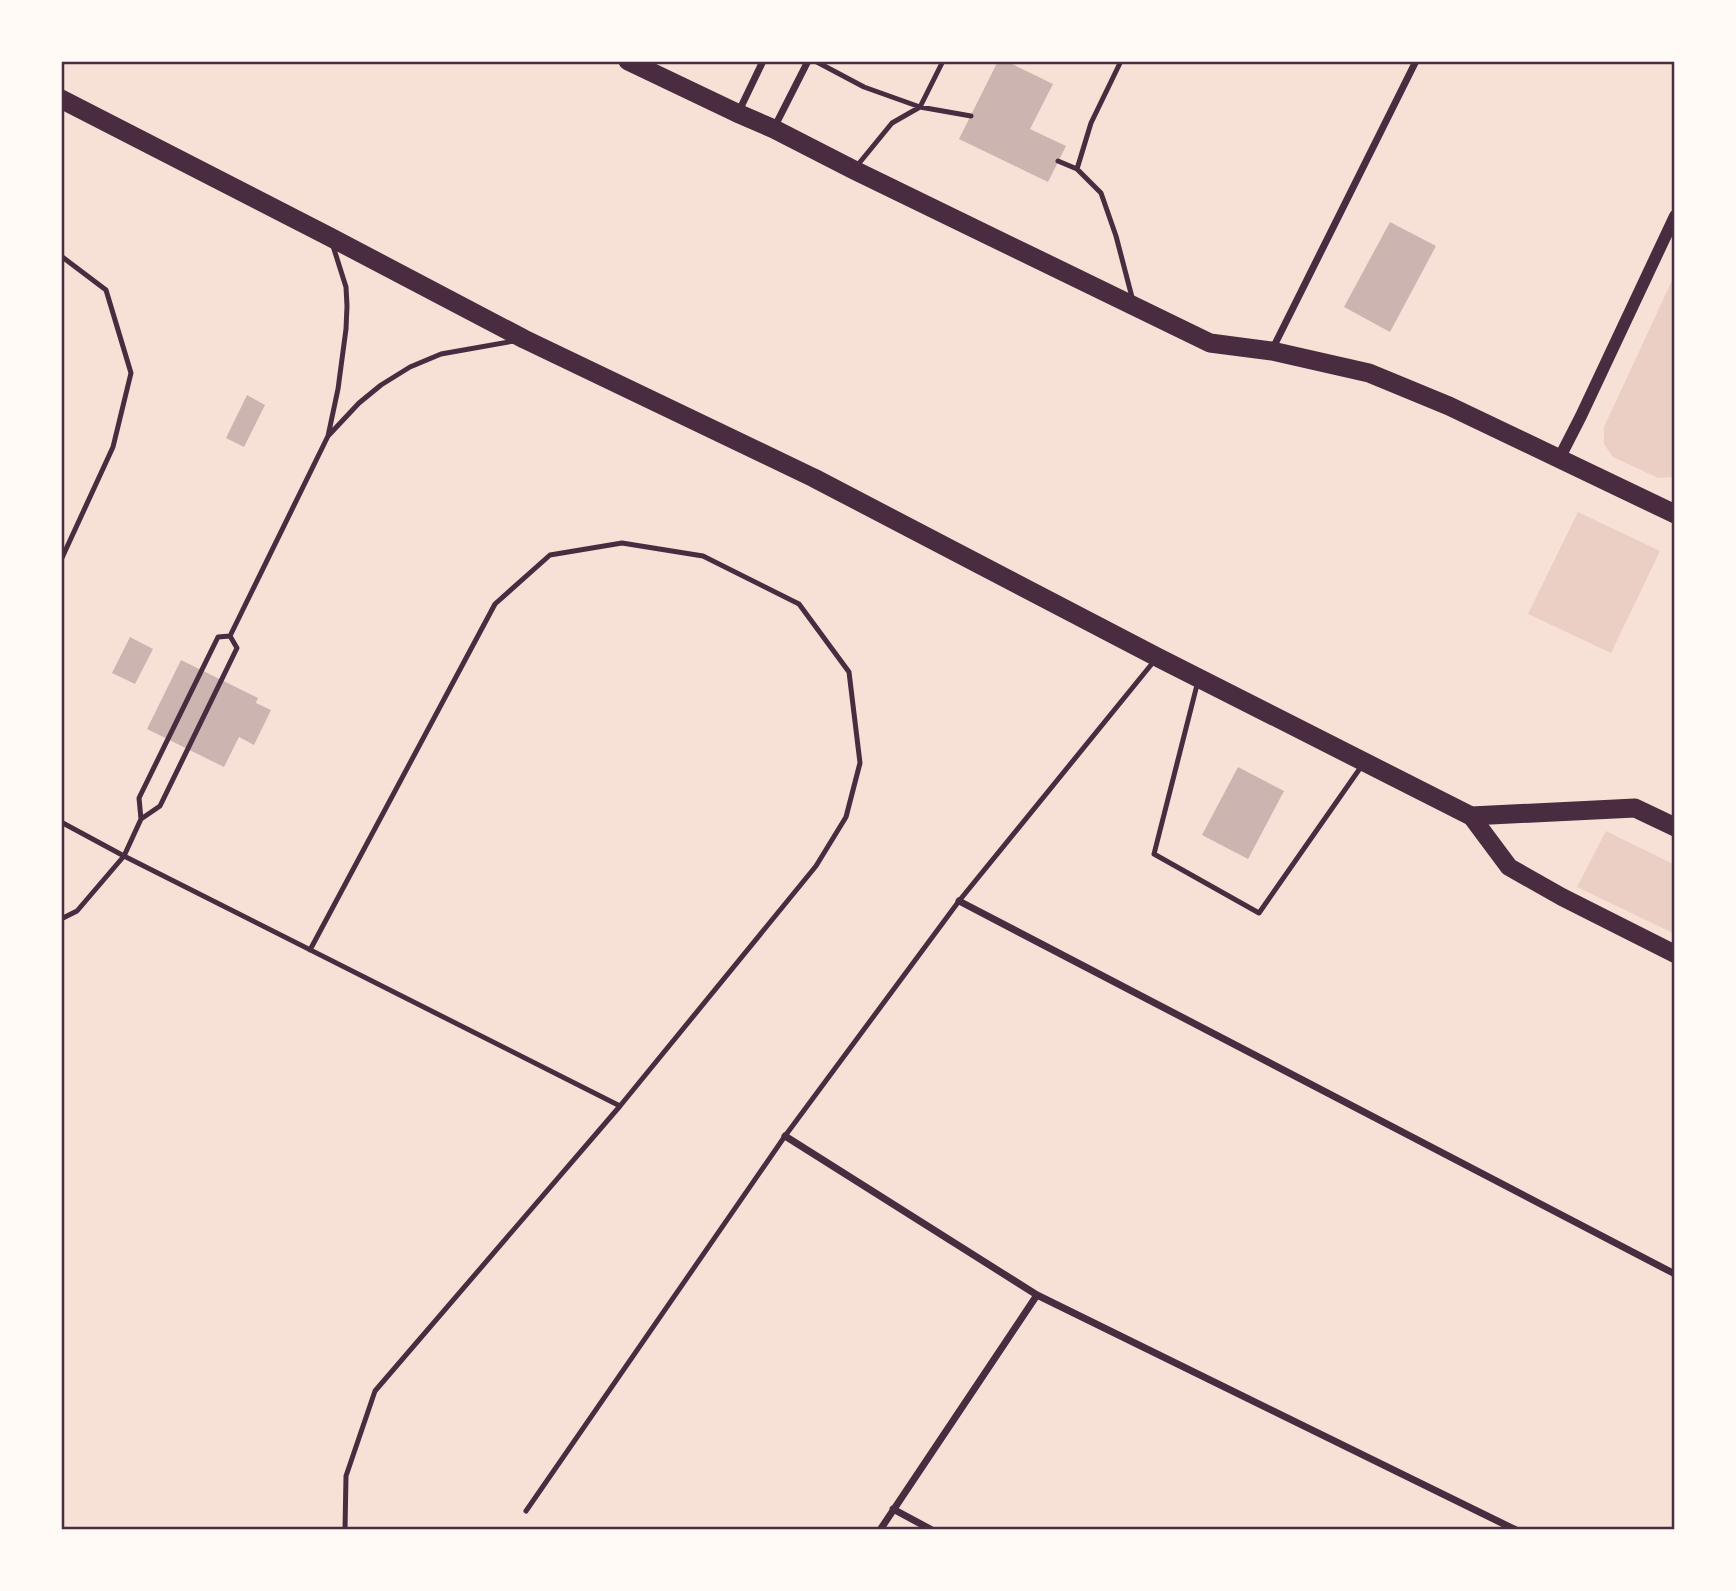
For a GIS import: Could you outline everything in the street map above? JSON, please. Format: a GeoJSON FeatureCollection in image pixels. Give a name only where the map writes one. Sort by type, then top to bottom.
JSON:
{"type":"FeatureCollection","features":[{"type":"Feature","properties":{"kind":"highway"},"geometry":{"type":"LineString","coordinates":[[628,61],[774,129],[1210,343],[1272,351],[1369,373],[1449,406],[1675,514]]}},
{"type":"Feature","properties":{"kind":"highway"},"geometry":{"type":"LineString","coordinates":[[61,99],[524,339],[814,478],[1157,657],[1471,816],[1635,808],[1675,827]]}},
{"type":"Feature","properties":{"kind":"main road"},"geometry":{"type":"LineString","coordinates":[[1471,816],[1509,867],[1675,954]]}},
{"type":"Feature","properties":{"kind":"street"},"geometry":{"type":"LineString","coordinates":[[737,113],[763,61]]}},
{"type":"Feature","properties":{"kind":"street"},"geometry":{"type":"LineString","coordinates":[[774,129],[808,61]]}},
{"type":"Feature","properties":{"kind":"street"},"geometry":{"type":"LineString","coordinates":[[1272,351],[1416,61]]}},
{"type":"Feature","properties":{"kind":"street"},"geometry":{"type":"LineString","coordinates":[[1559,458],[1675,216]]}},
{"type":"Feature","properties":{"kind":"street"},"geometry":{"type":"LineString","coordinates":[[959,901],[1675,1274]]}},
{"type":"Feature","properties":{"kind":"street"},"geometry":{"type":"LineString","coordinates":[[785,1136],[1037,1295],[1516,1530]]}},
{"type":"Feature","properties":{"kind":"street"},"geometry":{"type":"LineString","coordinates":[[880,1530],[1037,1295]]}},
{"type":"Feature","properties":{"kind":"street"},"geometry":{"type":"LineString","coordinates":[[893,1509],[932,1530]]}},
{"type":"Feature","properties":{"kind":"lane"},"geometry":{"type":"LineString","coordinates":[[815,61],[864,86],[920,107],[971,116]]}},
{"type":"Feature","properties":{"kind":"lane"},"geometry":{"type":"LineString","coordinates":[[854,170],[892,123],[920,107],[943,61]]}},
{"type":"Feature","properties":{"kind":"lane"},"geometry":{"type":"LineString","coordinates":[[1077,169],[1091,123],[1121,61]]}},
{"type":"Feature","properties":{"kind":"lane"},"geometry":{"type":"LineString","coordinates":[[1058,161],[1077,169],[1101,193],[1135,307]]}},
{"type":"Feature","properties":{"kind":"lane"},"geometry":{"type":"LineString","coordinates":[[230,636],[328,436],[338,389],[347,306],[346,288],[330,237]]}},
{"type":"Feature","properties":{"kind":"lane"},"geometry":{"type":"LineString","coordinates":[[61,256],[106,290],[131,373],[113,447],[61,559]]}},
{"type":"Feature","properties":{"kind":"lane"},"geometry":{"type":"LineString","coordinates":[[328,436],[359,403],[410,367],[441,354],[524,339]]}},
{"type":"Feature","properties":{"kind":"lane"},"geometry":{"type":"LineString","coordinates":[[310,950],[495,604],[550,555],[622,543],[703,556],[799,604],[849,672],[860,763],[846,817],[816,866],[620,1106],[375,1391],[346,1476],[345,1530]]}},
{"type":"Feature","properties":{"kind":"lane"},"geometry":{"type":"LineString","coordinates":[[61,919],[77,911],[124,856],[141,819],[139,798],[218,637],[230,636]]}},
{"type":"Feature","properties":{"kind":"lane"},"geometry":{"type":"LineString","coordinates":[[141,819],[160,806],[237,648],[230,636]]}},
{"type":"Feature","properties":{"kind":"lane"},"geometry":{"type":"LineString","coordinates":[[526,1511],[785,1136],[959,901],[1157,657]]}},
{"type":"Feature","properties":{"kind":"lane"},"geometry":{"type":"LineString","coordinates":[[1199,678],[1154,854],[1259,913],[1365,761]]}},
{"type":"Feature","properties":{"kind":"lane"},"geometry":{"type":"LineString","coordinates":[[61,822],[620,1106]]}},
{"type":"Feature","properties":{"kind":"shaded area"},"geometry":{"type":"Polygon","coordinates":[[[1675,274],[1675,477],[1658,478],[1613,457],[1604,444],[1604,427],[1675,274]]]}},
{"type":"Feature","properties":{"kind":"shaded area"},"geometry":{"type":"Polygon","coordinates":[[[1578,512],[1660,551],[1611,653],[1528,614],[1578,512]]]}},
{"type":"Feature","properties":{"kind":"shaded area"},"geometry":{"type":"Polygon","coordinates":[[[1606,831],[1675,865],[1675,934],[1577,887],[1606,831]]]}},
{"type":"Feature","properties":{"kind":"building"},"geometry":{"type":"Polygon","coordinates":[[[998,61],[1006,61],[1053,84],[1030,129],[1066,146],[1048,182],[959,139],[998,61]]]}},
{"type":"Feature","properties":{"kind":"building"},"geometry":{"type":"Polygon","coordinates":[[[1390,222],[1436,246],[1390,332],[1344,307],[1390,222]]]}},
{"type":"Feature","properties":{"kind":"building"},"geometry":{"type":"Polygon","coordinates":[[[247,395],[265,405],[244,447],[226,438],[247,395]]]}},
{"type":"Feature","properties":{"kind":"building"},"geometry":{"type":"Polygon","coordinates":[[[130,637],[153,649],[135,684],[112,673],[130,637]]]}},
{"type":"Feature","properties":{"kind":"building"},"geometry":{"type":"Polygon","coordinates":[[[181,660],[258,698],[256,703],[271,710],[254,745],[239,737],[224,767],[147,729],[181,660]]]}},
{"type":"Feature","properties":{"kind":"building"},"geometry":{"type":"Polygon","coordinates":[[[1238,767],[1284,791],[1248,859],[1202,835],[1238,767]]]}}]}
